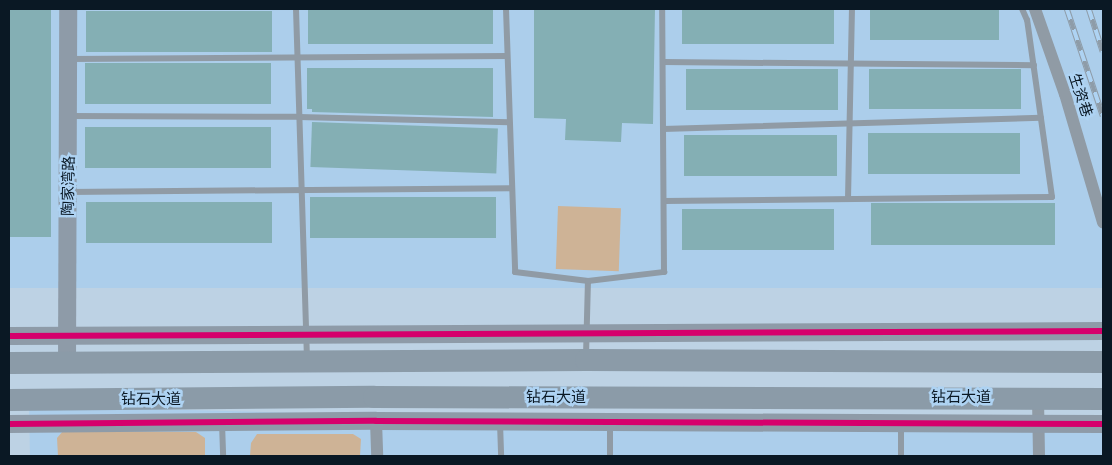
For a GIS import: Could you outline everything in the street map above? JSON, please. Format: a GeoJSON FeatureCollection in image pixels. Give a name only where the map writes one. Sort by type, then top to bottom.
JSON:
{"type":"FeatureCollection","features":[{"type":"Feature","properties":{"kind":"highway"},"geometry":{"type":"LineString","coordinates":[[9,363],[586,360],[1103,362]]}},
{"type":"Feature","properties":{"kind":"highway","name":"钻石大道"},"geometry":{"type":"LineString","coordinates":[[9,400],[330,397],[1103,399]]}},
{"type":"Feature","properties":{"kind":"street","name":"陶家湾路"},"geometry":{"type":"LineString","coordinates":[[67,363],[68,9]]}},
{"type":"Feature","properties":{"kind":"street","name":"生资巷"},"geometry":{"type":"LineString","coordinates":[[1035,9],[1064,94],[1103,222]]}},
{"type":"Feature","properties":{"kind":"street"},"geometry":{"type":"LineString","coordinates":[[9,336],[1103,331]]}},
{"type":"Feature","properties":{"kind":"street"},"geometry":{"type":"LineString","coordinates":[[200,336],[201,362]]}},
{"type":"Feature","properties":{"kind":"street"},"geometry":{"type":"LineString","coordinates":[[329,421],[330,397]]}},
{"type":"Feature","properties":{"kind":"street"},"geometry":{"type":"LineString","coordinates":[[584,422],[585,397]]}},
{"type":"Feature","properties":{"kind":"street"},"geometry":{"type":"LineString","coordinates":[[1038,398],[1039,456]]}},
{"type":"Feature","properties":{"kind":"street"},"geometry":{"type":"LineString","coordinates":[[376,421],[377,456]]}},
{"type":"Feature","properties":{"kind":"street"},"geometry":{"type":"LineString","coordinates":[[9,424],[500,421],[1103,424]]}},
{"type":"Feature","properties":{"kind":"lane"},"geometry":{"type":"LineString","coordinates":[[296,9],[307,361]]}},
{"type":"Feature","properties":{"kind":"lane"},"geometry":{"type":"LineString","coordinates":[[506,9],[515,272],[588,281],[664,272],[662,9]]}},
{"type":"Feature","properties":{"kind":"lane"},"geometry":{"type":"LineString","coordinates":[[848,199],[852,9]]}},
{"type":"Feature","properties":{"kind":"lane"},"geometry":{"type":"LineString","coordinates":[[664,201],[1052,197],[1027,20],[1022,9]]}},
{"type":"Feature","properties":{"kind":"lane"},"geometry":{"type":"LineString","coordinates":[[69,59],[507,56]]}},
{"type":"Feature","properties":{"kind":"lane"},"geometry":{"type":"LineString","coordinates":[[662,62],[1034,65]]}},
{"type":"Feature","properties":{"kind":"lane"},"geometry":{"type":"LineString","coordinates":[[69,116],[299,117],[510,122]]}},
{"type":"Feature","properties":{"kind":"lane"},"geometry":{"type":"LineString","coordinates":[[663,129],[1041,118]]}},
{"type":"Feature","properties":{"kind":"lane"},"geometry":{"type":"LineString","coordinates":[[68,192],[512,188]]}},
{"type":"Feature","properties":{"kind":"lane"},"geometry":{"type":"LineString","coordinates":[[586,360],[588,281]]}},
{"type":"Feature","properties":{"kind":"lane"},"geometry":{"type":"LineString","coordinates":[[500,421],[501,456]]}},
{"type":"Feature","properties":{"kind":"lane"},"geometry":{"type":"LineString","coordinates":[[222,422],[223,456]]}},
{"type":"Feature","properties":{"kind":"lane"},"geometry":{"type":"LineString","coordinates":[[610,422],[610,456]]}},
{"type":"Feature","properties":{"kind":"lane"},"geometry":{"type":"LineString","coordinates":[[901,424],[901,456]]}},
{"type":"Feature","properties":{"kind":"shaded area"},"geometry":{"type":"Polygon","coordinates":[[[9,9],[1103,9],[1103,288],[9,288],[9,9]]]}},
{"type":"Feature","properties":{"kind":"shaded area"},"geometry":{"type":"Polygon","coordinates":[[[558,206],[621,208],[619,271],[556,269],[558,206]]]}},
{"type":"Feature","properties":{"kind":"shaded area"},"geometry":{"type":"Polygon","coordinates":[[[29,406],[1103,433],[1103,456],[30,456],[29,406]]]}},
{"type":"Feature","properties":{"kind":"shaded area"},"geometry":{"type":"Polygon","coordinates":[[[63,431],[196,432],[205,438],[205,456],[58,456],[57,438],[63,431]]]}},
{"type":"Feature","properties":{"kind":"shaded area"},"geometry":{"type":"Polygon","coordinates":[[[257,434],[353,434],[361,439],[360,456],[250,456],[251,443],[257,434]]]}},
{"type":"Feature","properties":{"kind":"building"},"geometry":{"type":"Polygon","coordinates":[[[10,9],[51,9],[51,237],[10,237],[10,9]]]}},
{"type":"Feature","properties":{"kind":"building"},"geometry":{"type":"Polygon","coordinates":[[[308,9],[493,9],[493,44],[308,44],[308,9]]]}},
{"type":"Feature","properties":{"kind":"building"},"geometry":{"type":"Polygon","coordinates":[[[534,9],[655,9],[653,124],[622,123],[621,142],[565,140],[566,119],[534,118],[534,9]]]}},
{"type":"Feature","properties":{"kind":"building"},"geometry":{"type":"Polygon","coordinates":[[[682,9],[834,9],[834,44],[682,44],[682,9]]]}},
{"type":"Feature","properties":{"kind":"building"},"geometry":{"type":"Polygon","coordinates":[[[870,9],[999,9],[999,40],[870,40],[870,9]]]}},
{"type":"Feature","properties":{"kind":"building"},"geometry":{"type":"Polygon","coordinates":[[[86,11],[272,11],[272,52],[86,52],[86,11]]]}},
{"type":"Feature","properties":{"kind":"building"},"geometry":{"type":"Polygon","coordinates":[[[85,63],[271,63],[271,104],[85,104],[85,63]]]}},
{"type":"Feature","properties":{"kind":"building"},"geometry":{"type":"Polygon","coordinates":[[[307,68],[493,68],[493,117],[312,112],[312,109],[307,109],[307,68]]]}},
{"type":"Feature","properties":{"kind":"building"},"geometry":{"type":"Polygon","coordinates":[[[686,69],[838,69],[838,110],[686,110],[686,69]]]}},
{"type":"Feature","properties":{"kind":"building"},"geometry":{"type":"Polygon","coordinates":[[[869,69],[1021,69],[1021,109],[869,109],[869,69]]]}},
{"type":"Feature","properties":{"kind":"building"},"geometry":{"type":"Polygon","coordinates":[[[312,122],[498,128],[496,173],[310,167],[312,122]]]}},
{"type":"Feature","properties":{"kind":"building"},"geometry":{"type":"Polygon","coordinates":[[[85,127],[271,127],[271,168],[85,168],[85,127]]]}},
{"type":"Feature","properties":{"kind":"building"},"geometry":{"type":"Polygon","coordinates":[[[868,133],[1020,133],[1020,174],[868,174],[868,133]]]}},
{"type":"Feature","properties":{"kind":"building"},"geometry":{"type":"Polygon","coordinates":[[[684,135],[837,135],[837,176],[684,176],[684,135]]]}},
{"type":"Feature","properties":{"kind":"building"},"geometry":{"type":"Polygon","coordinates":[[[310,197],[496,197],[496,238],[310,238],[310,197]]]}},
{"type":"Feature","properties":{"kind":"building"},"geometry":{"type":"Polygon","coordinates":[[[86,202],[272,202],[272,243],[86,243],[86,202]]]}},
{"type":"Feature","properties":{"kind":"building"},"geometry":{"type":"Polygon","coordinates":[[[871,203],[1055,203],[1055,245],[871,245],[871,203]]]}},
{"type":"Feature","properties":{"kind":"building"},"geometry":{"type":"Polygon","coordinates":[[[682,209],[834,209],[834,250],[682,250],[682,209]]]}},
{"type":"Feature","properties":{"kind":"railway"},"geometry":{"type":"LineString","coordinates":[[1067,9],[1103,116]]}},
{"type":"Feature","properties":{"kind":"railway"},"geometry":{"type":"LineString","coordinates":[[1089,9],[1103,52]]}},
{"type":"Feature","properties":{"kind":"cycle path"},"geometry":{"type":"LineString","coordinates":[[9,336],[1103,331]]}},
{"type":"Feature","properties":{"kind":"cycle path"},"geometry":{"type":"LineString","coordinates":[[9,424],[376,421],[1103,424]]}}]}
